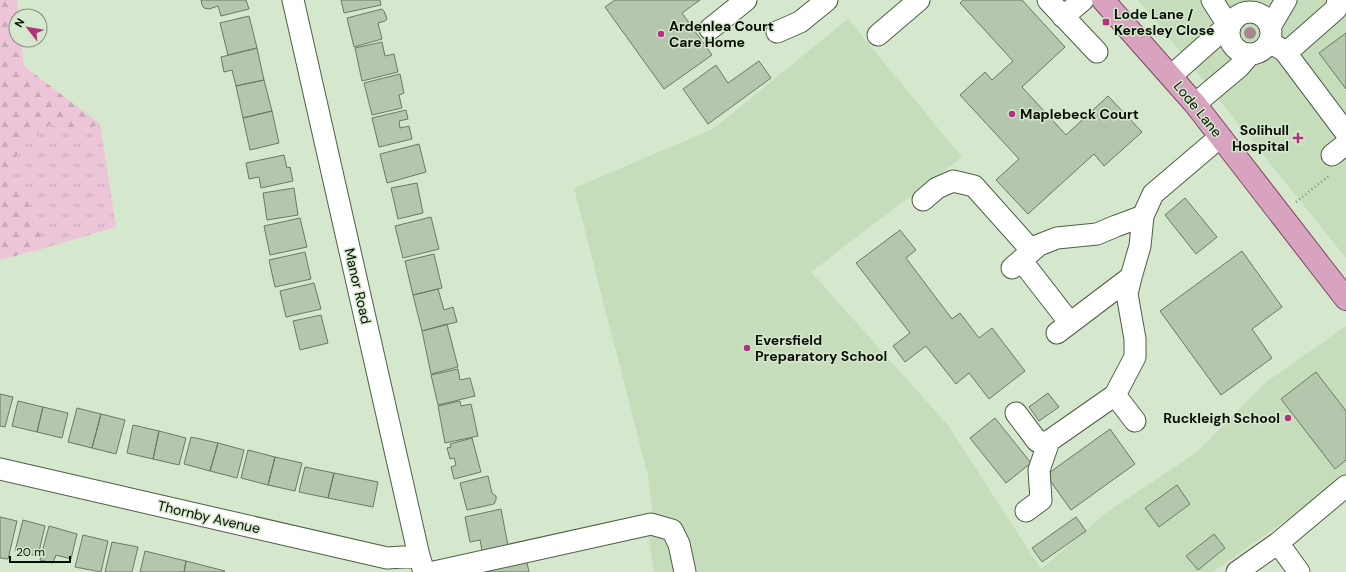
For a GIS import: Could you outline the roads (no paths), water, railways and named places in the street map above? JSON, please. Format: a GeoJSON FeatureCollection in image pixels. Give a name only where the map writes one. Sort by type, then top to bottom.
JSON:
{"type":"FeatureCollection","features":[{"type":"Feature","properties":{"kind":"main road","name":"Lode Lane"},"geometry":{"type":"LineString","coordinates":[[1103,0],[1195,104],[1346,299]]}},
{"type":"Feature","properties":{"kind":"street","name":"Manor Road"},"geometry":{"type":"LineString","coordinates":[[293,0],[421,564]]}},
{"type":"Feature","properties":{"kind":"street"},"geometry":{"type":"LineString","coordinates":[[710,29],[746,0]]}},
{"type":"Feature","properties":{"kind":"street"},"geometry":{"type":"LineString","coordinates":[[777,32],[800,22],[828,0]]}},
{"type":"Feature","properties":{"kind":"street"},"geometry":{"type":"LineString","coordinates":[[878,35],[918,0]]}},
{"type":"Feature","properties":{"kind":"street"},"geometry":{"type":"LineString","coordinates":[[1048,0],[1097,52]]}},
{"type":"Feature","properties":{"kind":"street"},"geometry":{"type":"LineString","coordinates":[[1063,17],[1082,0]]}},
{"type":"Feature","properties":{"kind":"street"},"geometry":{"type":"LineString","coordinates":[[1212,0],[1234,20]]}},
{"type":"Feature","properties":{"kind":"street"},"geometry":{"type":"LineString","coordinates":[[1171,76],[1234,20],[1260,0]]}},
{"type":"Feature","properties":{"kind":"street"},"geometry":{"type":"LineString","coordinates":[[1275,41],[1286,0]]}},
{"type":"Feature","properties":{"kind":"street"},"geometry":{"type":"LineString","coordinates":[[1338,0],[1336,9],[1275,41],[1262,51],[1250,54],[1238,50],[1233,45],[1231,40],[1230,28],[1234,20],[1245,13],[1257,14],[1268,21],[1275,41],[1346,133]]}},
{"type":"Feature","properties":{"kind":"street"},"geometry":{"type":"LineString","coordinates":[[1195,104],[1239,67],[1250,54]]}},
{"type":"Feature","properties":{"kind":"street"},"geometry":{"type":"LineString","coordinates":[[1016,413],[1037,441],[1049,441],[1115,395],[1134,357],[1135,339],[1127,294],[1140,246],[1143,216],[1153,194],[1220,137]]}},
{"type":"Feature","properties":{"kind":"street"},"geometry":{"type":"LineString","coordinates":[[923,200],[937,188],[953,181],[974,186],[1022,259],[1063,328],[1131,277]]}},
{"type":"Feature","properties":{"kind":"street"},"geometry":{"type":"LineString","coordinates":[[1022,259],[1039,245],[1057,238],[1097,234],[1143,216]]}},
{"type":"Feature","properties":{"kind":"street"},"geometry":{"type":"LineString","coordinates":[[1115,395],[1135,421]]}},
{"type":"Feature","properties":{"kind":"street"},"geometry":{"type":"LineString","coordinates":[[1026,510],[1041,500],[1039,470],[1049,441]]}},
{"type":"Feature","properties":{"kind":"street","name":"Thornby Avenue"},"geometry":{"type":"LineString","coordinates":[[0,469],[387,558],[421,564]]}},
{"type":"Feature","properties":{"kind":"street"},"geometry":{"type":"LineString","coordinates":[[1237,572],[1278,543],[1346,486]]}},
{"type":"Feature","properties":{"kind":"street"},"geometry":{"type":"LineString","coordinates":[[434,572],[651,524],[672,530],[679,544],[685,572]]}},
{"type":"Feature","properties":{"kind":"street"},"geometry":{"type":"LineString","coordinates":[[1278,543],[1299,572]]}},
{"type":"Feature","properties":{"kind":"place","name":"Lode Lane / Keresley Close"},"geometry":{"type":"Point","coordinates":[1106,22]}},
{"type":"Feature","properties":{"kind":"place","name":"Ardenlea Court Care Home"},"geometry":{"type":"Point","coordinates":[661,34]}},
{"type":"Feature","properties":{"kind":"place","name":"Maplebeck Court"},"geometry":{"type":"Point","coordinates":[1012,114]}},
{"type":"Feature","properties":{"kind":"place","name":"Solihull Hospital"},"geometry":{"type":"Point","coordinates":[1298,138]}},
{"type":"Feature","properties":{"kind":"place","name":"Eversfield Preparatory School"},"geometry":{"type":"Point","coordinates":[747,348]}},
{"type":"Feature","properties":{"kind":"place","name":"Ruckleigh School"},"geometry":{"type":"Point","coordinates":[1288,418]}}]}
